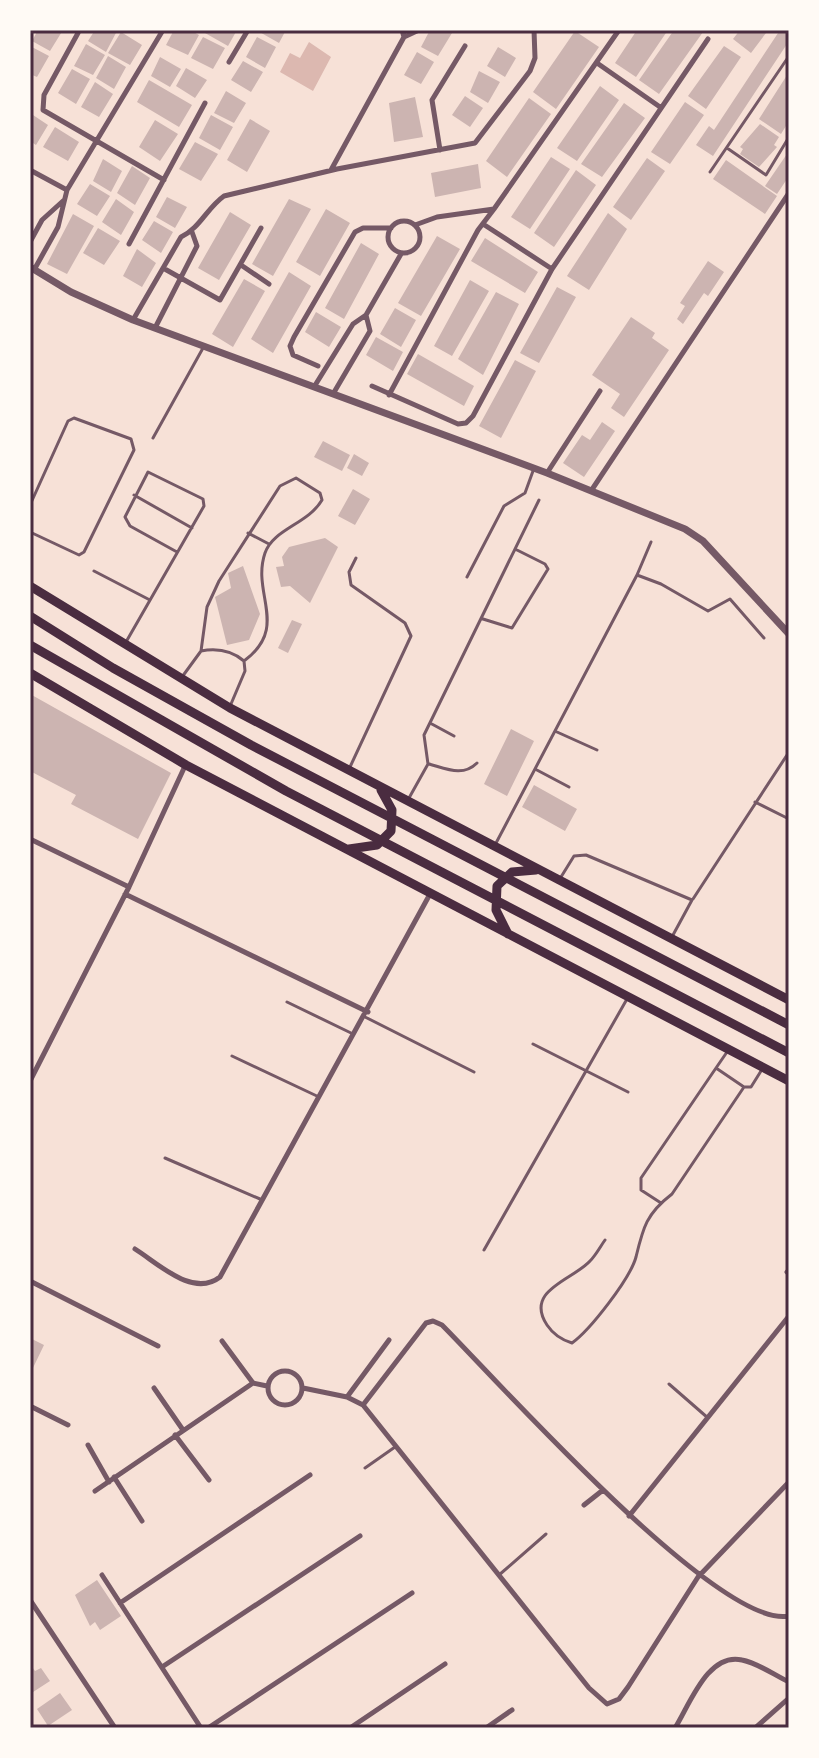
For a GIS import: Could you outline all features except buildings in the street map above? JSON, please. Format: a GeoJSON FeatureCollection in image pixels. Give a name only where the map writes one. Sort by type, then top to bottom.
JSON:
{"type":"FeatureCollection","features":[{"type":"Feature","properties":{"kind":"main road"},"geometry":{"type":"LineString","coordinates":[[30,586],[123,646],[230,708],[789,1000]]}},
{"type":"Feature","properties":{"kind":"main road"},"geometry":{"type":"LineString","coordinates":[[30,616],[113,668],[285,763],[789,1025]]}},
{"type":"Feature","properties":{"kind":"main road"},"geometry":{"type":"LineString","coordinates":[[30,645],[286,791],[789,1053]]}},
{"type":"Feature","properties":{"kind":"main road"},"geometry":{"type":"LineString","coordinates":[[30,673],[186,765],[789,1081]]}},
{"type":"Feature","properties":{"kind":"main road"},"geometry":{"type":"LineString","coordinates":[[345,849],[373,847],[391,831],[391,807],[376,785]]}},
{"type":"Feature","properties":{"kind":"main road"},"geometry":{"type":"LineString","coordinates":[[508,934],[496,910],[497,886],[512,872],[540,870]]}},
{"type":"Feature","properties":{"kind":"street"},"geometry":{"type":"LineString","coordinates":[[163,30],[67,190],[58,227],[32,268],[71,292],[154,329],[547,473],[685,529],[703,541],[789,634]]}},
{"type":"Feature","properties":{"kind":"street"},"geometry":{"type":"LineString","coordinates":[[229,62],[248,30]]}},
{"type":"Feature","properties":{"kind":"street"},"geometry":{"type":"LineString","coordinates":[[331,170],[403,33],[419,30]]}},
{"type":"Feature","properties":{"kind":"street"},"geometry":{"type":"LineString","coordinates":[[133,320],[181,237],[192,232],[213,203],[224,196],[331,170],[475,143],[530,71],[535,58],[534,30]]}},
{"type":"Feature","properties":{"kind":"street"},"geometry":{"type":"LineString","coordinates":[[389,395],[483,224],[619,30]]}},
{"type":"Feature","properties":{"kind":"street"},"geometry":{"type":"LineString","coordinates":[[78,33],[41,104],[43,110],[164,180]]}},
{"type":"Feature","properties":{"kind":"street"},"geometry":{"type":"LineString","coordinates":[[372,386],[458,424],[466,423],[473,416],[552,269],[708,39]]}},
{"type":"Feature","properties":{"kind":"street"},"geometry":{"type":"LineString","coordinates":[[440,150],[432,100],[465,46]]}},
{"type":"Feature","properties":{"kind":"street"},"geometry":{"type":"LineString","coordinates":[[597,63],[660,107]]}},
{"type":"Feature","properties":{"kind":"street"},"geometry":{"type":"LineString","coordinates":[[129,244],[205,103]]}},
{"type":"Feature","properties":{"kind":"street"},"geometry":{"type":"LineString","coordinates":[[30,170],[67,190]]}},
{"type":"Feature","properties":{"kind":"street"},"geometry":{"type":"LineString","coordinates":[[591,491],[789,193]]}},
{"type":"Feature","properties":{"kind":"street"},"geometry":{"type":"LineString","coordinates":[[30,242],[42,220],[63,200]]}},
{"type":"Feature","properties":{"kind":"street"},"geometry":{"type":"LineString","coordinates":[[415,225],[437,217],[494,209]]}},
{"type":"Feature","properties":{"kind":"street"},"geometry":{"type":"LineString","coordinates":[[314,387],[353,324],[366,315],[401,254],[415,250],[419,244],[419,230],[415,225],[405,221],[391,228],[363,228],[355,232],[290,346],[293,355],[318,366]]}},
{"type":"Feature","properties":{"kind":"street"},"geometry":{"type":"LineString","coordinates":[[483,224],[552,269]]}},
{"type":"Feature","properties":{"kind":"street"},"geometry":{"type":"LineString","coordinates":[[163,268],[220,300],[261,228]]}},
{"type":"Feature","properties":{"kind":"street"},"geometry":{"type":"LineString","coordinates":[[391,228],[388,240],[401,254]]}},
{"type":"Feature","properties":{"kind":"street"},"geometry":{"type":"LineString","coordinates":[[154,329],[197,246],[192,232]]}},
{"type":"Feature","properties":{"kind":"street"},"geometry":{"type":"LineString","coordinates":[[241,265],[269,284]]}},
{"type":"Feature","properties":{"kind":"street"},"geometry":{"type":"LineString","coordinates":[[333,394],[370,331],[366,315]]}},
{"type":"Feature","properties":{"kind":"street"},"geometry":{"type":"LineString","coordinates":[[547,473],[600,391]]}},
{"type":"Feature","properties":{"kind":"street"},"geometry":{"type":"LineString","coordinates":[[30,1081],[129,887],[186,765]]}},
{"type":"Feature","properties":{"kind":"street"},"geometry":{"type":"LineString","coordinates":[[30,839],[129,887]]}},
{"type":"Feature","properties":{"kind":"street"},"geometry":{"type":"LineString","coordinates":[[125,894],[366,1015]]}},
{"type":"Feature","properties":{"kind":"street"},"geometry":{"type":"LineString","coordinates":[[135,1249],[196,1285],[209,1286],[220,1277],[260,1199],[355,1035],[430,894]]}},
{"type":"Feature","properties":{"kind":"street"},"geometry":{"type":"LineString","coordinates":[[30,1281],[158,1346]]}},
{"type":"Feature","properties":{"kind":"street"},"geometry":{"type":"LineString","coordinates":[[629,1516],[789,1316]]}},
{"type":"Feature","properties":{"kind":"street"},"geometry":{"type":"LineString","coordinates":[[363,1405],[419,1332],[433,1321],[462,1345],[629,1516],[698,1577],[770,1615],[789,1616]]}},
{"type":"Feature","properties":{"kind":"street"},"geometry":{"type":"LineString","coordinates":[[347,1397],[389,1340]]}},
{"type":"Feature","properties":{"kind":"street"},"geometry":{"type":"LineString","coordinates":[[222,1341],[253,1383],[267,1386]]}},
{"type":"Feature","properties":{"kind":"street"},"geometry":{"type":"LineString","coordinates":[[289,1370],[296,1374],[303,1387],[301,1396],[288,1405],[273,1401],[267,1386],[275,1373],[289,1370]]}},
{"type":"Feature","properties":{"kind":"street"},"geometry":{"type":"LineString","coordinates":[[95,1491],[253,1383]]}},
{"type":"Feature","properties":{"kind":"street"},"geometry":{"type":"LineString","coordinates":[[303,1387],[347,1397],[363,1405],[589,1688],[607,1704],[619,1699],[628,1687],[698,1577],[788,1484]]}},
{"type":"Feature","properties":{"kind":"street"},"geometry":{"type":"LineString","coordinates":[[154,1388],[183,1430]]}},
{"type":"Feature","properties":{"kind":"street"},"geometry":{"type":"LineString","coordinates":[[30,1406],[68,1425]]}},
{"type":"Feature","properties":{"kind":"street"},"geometry":{"type":"LineString","coordinates":[[175,1435],[209,1480]]}},
{"type":"Feature","properties":{"kind":"street"},"geometry":{"type":"LineString","coordinates":[[88,1445],[142,1521]]}},
{"type":"Feature","properties":{"kind":"street"},"geometry":{"type":"LineString","coordinates":[[120,1603],[310,1475]]}},
{"type":"Feature","properties":{"kind":"street"},"geometry":{"type":"LineString","coordinates":[[584,1505],[603,1490]]}},
{"type":"Feature","properties":{"kind":"street"},"geometry":{"type":"LineString","coordinates":[[162,1667],[360,1536]]}},
{"type":"Feature","properties":{"kind":"street"},"geometry":{"type":"LineString","coordinates":[[102,1575],[201,1728]]}},
{"type":"Feature","properties":{"kind":"street"},"geometry":{"type":"LineString","coordinates":[[208,1728],[412,1593]]}},
{"type":"Feature","properties":{"kind":"street"},"geometry":{"type":"LineString","coordinates":[[30,1600],[115,1728]]}},
{"type":"Feature","properties":{"kind":"street"},"geometry":{"type":"LineString","coordinates":[[675,1728],[707,1676],[717,1663],[727,1658],[743,1660],[789,1682]]}},
{"type":"Feature","properties":{"kind":"street"},"geometry":{"type":"LineString","coordinates":[[350,1728],[445,1664]]}},
{"type":"Feature","properties":{"kind":"street"},"geometry":{"type":"LineString","coordinates":[[755,1728],[789,1698]]}},
{"type":"Feature","properties":{"kind":"street"},"geometry":{"type":"LineString","coordinates":[[486,1728],[512,1710]]}},
{"type":"Feature","properties":{"kind":"lane"},"geometry":{"type":"LineString","coordinates":[[710,172],[789,56]]}},
{"type":"Feature","properties":{"kind":"lane"},"geometry":{"type":"LineString","coordinates":[[727,148],[766,175],[789,137]]}},
{"type":"Feature","properties":{"kind":"lane"},"geometry":{"type":"LineString","coordinates":[[153,438],[203,348]]}},
{"type":"Feature","properties":{"kind":"lane"},"geometry":{"type":"LineString","coordinates":[[30,505],[68,421],[74,418],[131,439],[134,450],[84,552],[79,555],[69,553],[30,532]]}},
{"type":"Feature","properties":{"kind":"lane"},"geometry":{"type":"LineString","coordinates":[[467,577],[504,506],[525,493],[533,469]]}},
{"type":"Feature","properties":{"kind":"lane"},"geometry":{"type":"LineString","coordinates":[[123,646],[204,506],[203,499],[148,472],[126,512],[127,522],[177,552]]}},
{"type":"Feature","properties":{"kind":"lane"},"geometry":{"type":"LineString","coordinates":[[180,680],[201,651],[207,607],[248,533],[286,480],[296,478],[320,493],[322,500],[313,515],[269,544],[263,561],[268,621],[266,636],[257,652],[244,661]]}},
{"type":"Feature","properties":{"kind":"lane"},"geometry":{"type":"LineString","coordinates":[[134,495],[192,528]]}},
{"type":"Feature","properties":{"kind":"lane"},"geometry":{"type":"LineString","coordinates":[[407,802],[428,764],[424,735],[539,500]]}},
{"type":"Feature","properties":{"kind":"lane"},"geometry":{"type":"LineString","coordinates":[[248,533],[269,544]]}},
{"type":"Feature","properties":{"kind":"lane"},"geometry":{"type":"LineString","coordinates":[[494,847],[637,575],[651,542]]}},
{"type":"Feature","properties":{"kind":"lane"},"geometry":{"type":"LineString","coordinates":[[483,619],[512,628],[548,569],[517,550]]}},
{"type":"Feature","properties":{"kind":"lane"},"geometry":{"type":"LineString","coordinates":[[348,771],[411,636],[405,623],[351,585],[349,572],[356,558]]}},
{"type":"Feature","properties":{"kind":"lane"},"geometry":{"type":"LineString","coordinates":[[94,571],[149,600]]}},
{"type":"Feature","properties":{"kind":"lane"},"geometry":{"type":"LineString","coordinates":[[637,575],[661,584],[708,611],[730,599],[764,638]]}},
{"type":"Feature","properties":{"kind":"lane"},"geometry":{"type":"LineString","coordinates":[[201,651],[218,649],[235,653],[244,661],[245,671],[230,708]]}},
{"type":"Feature","properties":{"kind":"lane"},"geometry":{"type":"LineString","coordinates":[[430,723],[454,736]]}},
{"type":"Feature","properties":{"kind":"lane"},"geometry":{"type":"LineString","coordinates":[[556,731],[597,750]]}},
{"type":"Feature","properties":{"kind":"lane"},"geometry":{"type":"LineString","coordinates":[[671,938],[692,900],[789,752]]}},
{"type":"Feature","properties":{"kind":"lane"},"geometry":{"type":"LineString","coordinates":[[428,764],[455,772],[471,769],[477,763]]}},
{"type":"Feature","properties":{"kind":"lane"},"geometry":{"type":"LineString","coordinates":[[535,769],[569,787]]}},
{"type":"Feature","properties":{"kind":"lane"},"geometry":{"type":"LineString","coordinates":[[755,802],[789,819]]}},
{"type":"Feature","properties":{"kind":"lane"},"geometry":{"type":"LineString","coordinates":[[559,880],[574,856],[581,855],[692,900]]}},
{"type":"Feature","properties":{"kind":"lane"},"geometry":{"type":"LineString","coordinates":[[484,1250],[629,997]]}},
{"type":"Feature","properties":{"kind":"lane"},"geometry":{"type":"LineString","coordinates":[[287,1002],[355,1035]]}},
{"type":"Feature","properties":{"kind":"lane"},"geometry":{"type":"LineString","coordinates":[[366,1015],[474,1072]]}},
{"type":"Feature","properties":{"kind":"lane"},"geometry":{"type":"LineString","coordinates":[[533,1044],[628,1092]]}},
{"type":"Feature","properties":{"kind":"lane"},"geometry":{"type":"LineString","coordinates":[[661,1203],[641,1190],[641,1178],[728,1049]]}},
{"type":"Feature","properties":{"kind":"lane"},"geometry":{"type":"LineString","coordinates":[[232,1056],[319,1097]]}},
{"type":"Feature","properties":{"kind":"lane"},"geometry":{"type":"LineString","coordinates":[[716,1068],[744,1087],[751,1087],[764,1068]]}},
{"type":"Feature","properties":{"kind":"lane"},"geometry":{"type":"LineString","coordinates":[[605,1240],[589,1263],[551,1287],[542,1304],[542,1317],[551,1331],[565,1341],[572,1343],[589,1331],[636,1258],[639,1233],[661,1203],[672,1194],[744,1087]]}},
{"type":"Feature","properties":{"kind":"lane"},"geometry":{"type":"LineString","coordinates":[[165,1158],[260,1199]]}},
{"type":"Feature","properties":{"kind":"lane"},"geometry":{"type":"LineString","coordinates":[[669,1384],[708,1418]]}},
{"type":"Feature","properties":{"kind":"lane"},"geometry":{"type":"LineString","coordinates":[[365,1468],[396,1447]]}},
{"type":"Feature","properties":{"kind":"lane"},"geometry":{"type":"LineString","coordinates":[[499,1575],[546,1534]]}},
{"type":"Feature","properties":{"kind":"shaded area"},"geometry":{"type":"Polygon","coordinates":[[[309,42],[331,57],[313,91],[280,72],[290,53],[300,58],[309,42]]]}}]}
